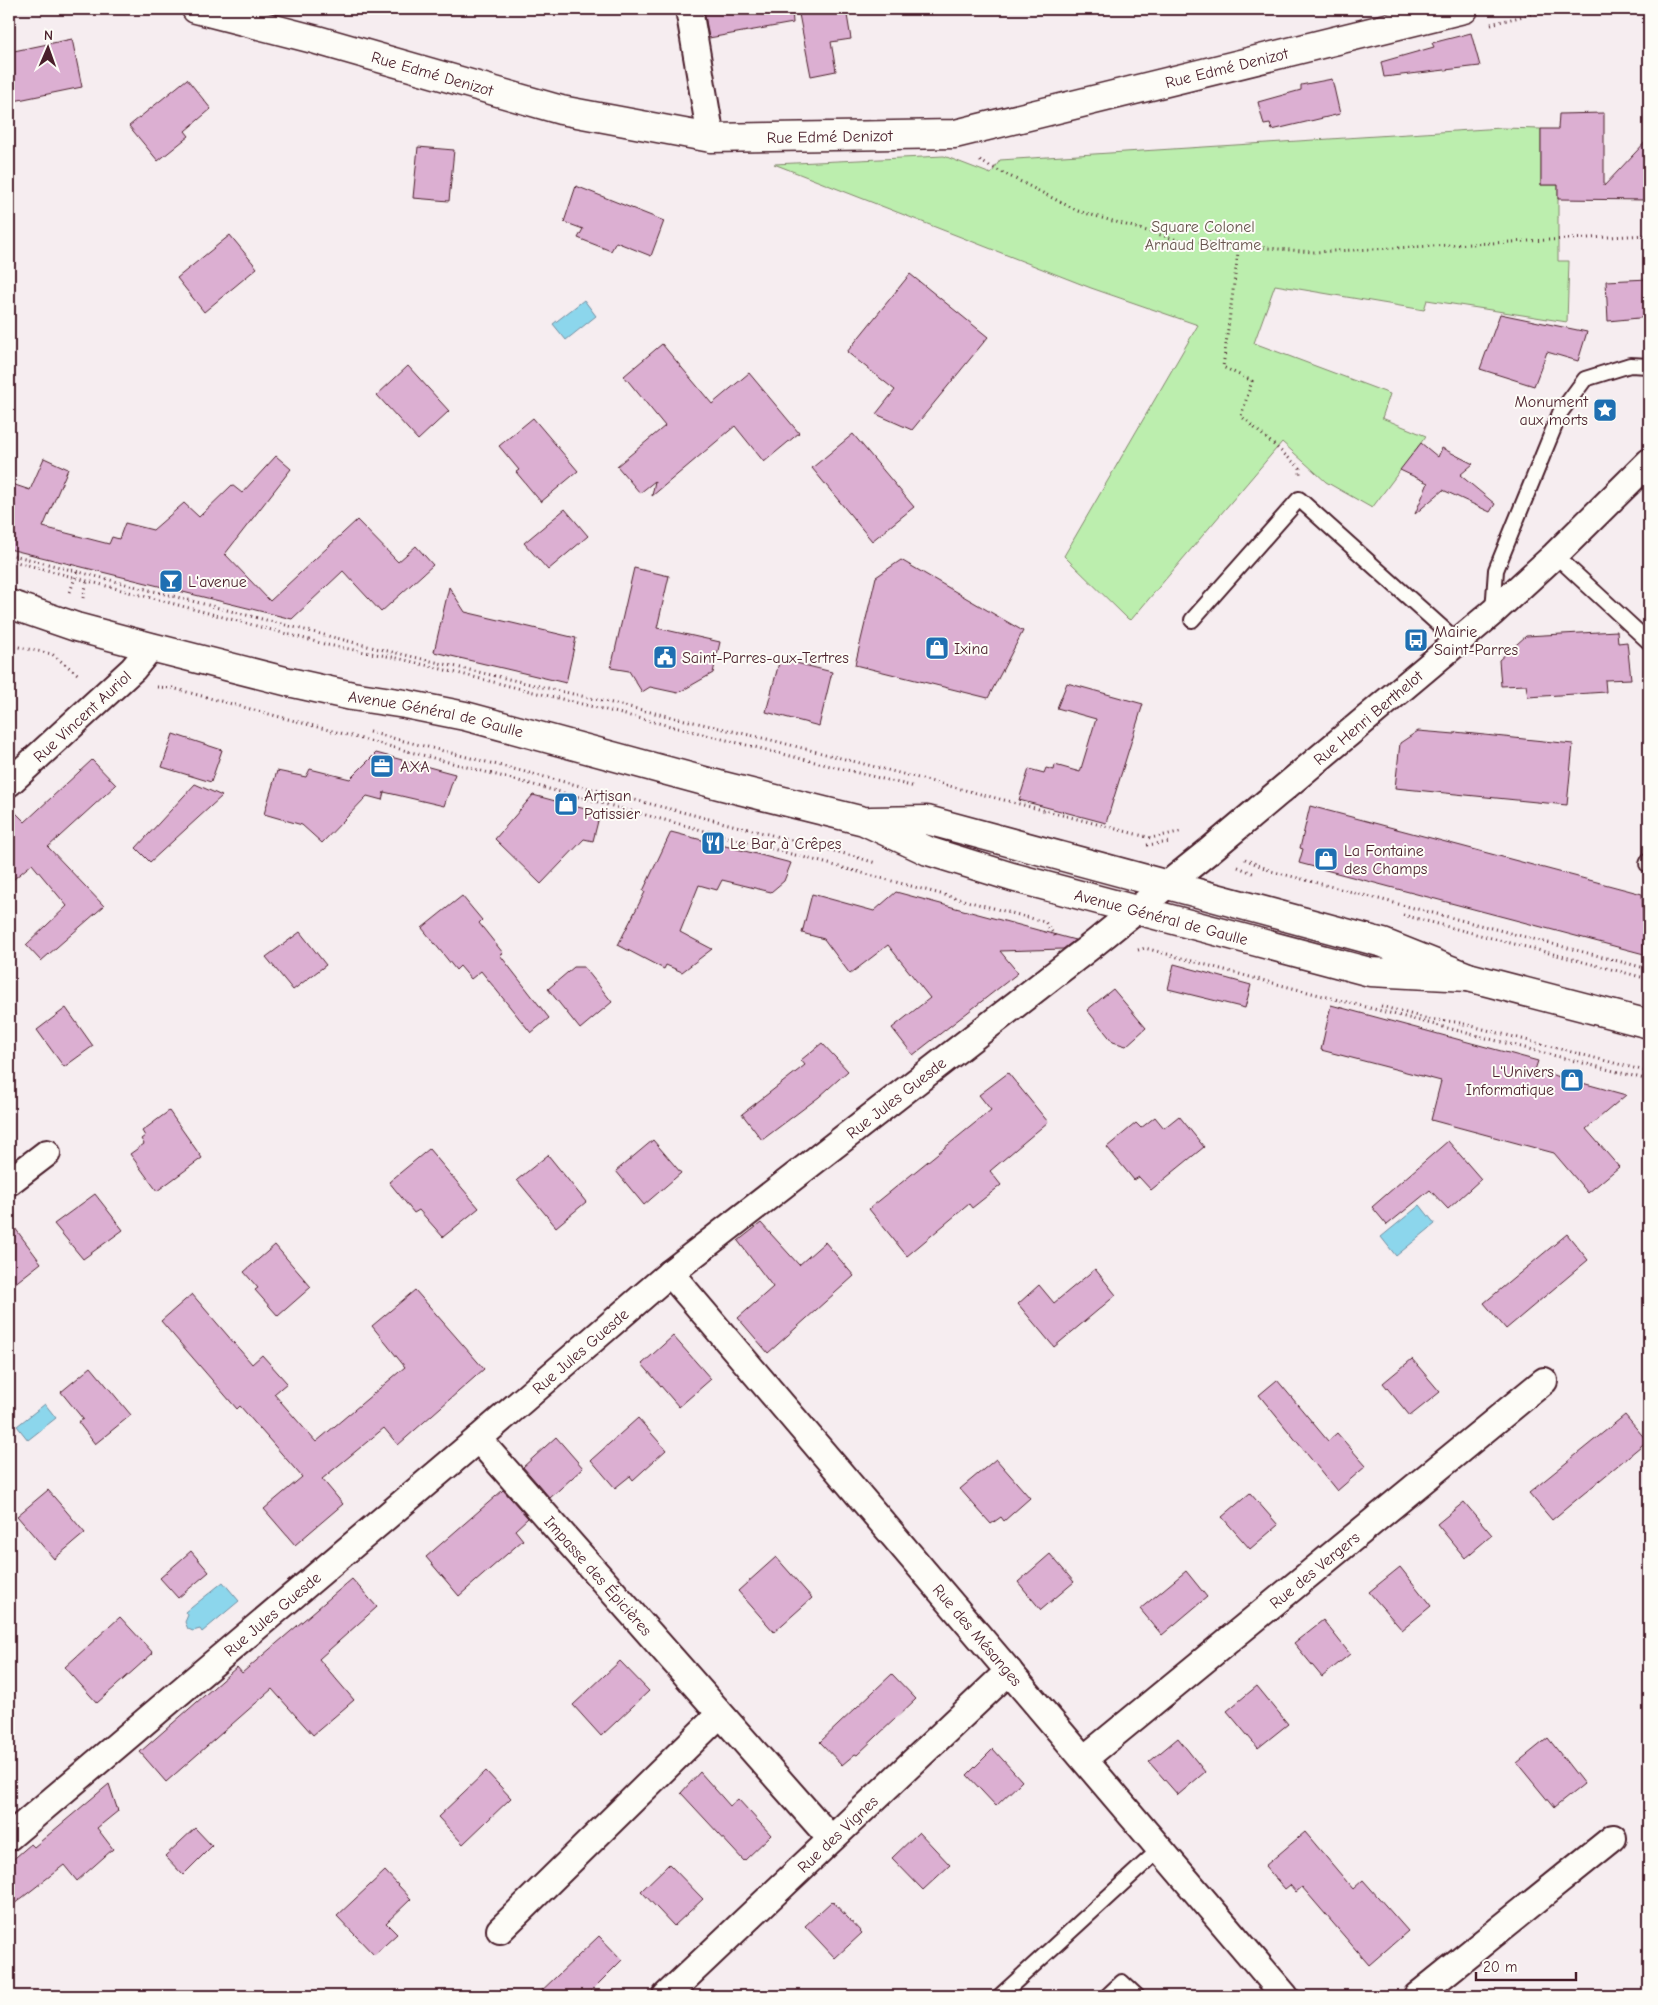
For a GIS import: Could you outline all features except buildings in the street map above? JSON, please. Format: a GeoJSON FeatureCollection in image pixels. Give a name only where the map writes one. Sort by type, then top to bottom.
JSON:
{"type":"FeatureCollection","features":[{"type":"Feature","properties":{"kind":"main road","name":"Rue Edmé Denizot"},"geometry":{"type":"LineString","coordinates":[[196,9],[317,40],[561,110],[711,138],[955,134],[1464,9]]}},
{"type":"Feature","properties":{"kind":"main road","name":"Avenue Général de Gaulle"},"geometry":{"type":"LineString","coordinates":[[9,604],[76,627],[151,647],[352,696],[465,716],[709,782],[864,821],[928,851],[1012,877],[1370,972],[1468,977]]}},
{"type":"Feature","properties":{"kind":"main road","name":"Avenue Général de Gaulle"},"geometry":{"type":"LineString","coordinates":[[864,821],[927,820],[1382,943],[1468,977],[1649,1024]]}},
{"type":"Feature","properties":{"kind":"street"},"geometry":{"type":"LineString","coordinates":[[689,9],[711,138]]}},
{"type":"Feature","properties":{"kind":"street","name":"Rue Henri Berthelot"},"geometry":{"type":"LineString","coordinates":[[1168,885],[1493,612],[1555,555],[1649,462]]}},
{"type":"Feature","properties":{"kind":"street","name":"Rue Vincent Auriol"},"geometry":{"type":"LineString","coordinates":[[9,783],[132,669],[151,647]]}},
{"type":"Feature","properties":{"kind":"street","name":"Rue Jules Guesde"},"geometry":{"type":"LineString","coordinates":[[9,1837],[478,1439],[670,1273],[1168,885]]}},
{"type":"Feature","properties":{"kind":"street"},"geometry":{"type":"LineString","coordinates":[[9,1182],[47,1154]]}},
{"type":"Feature","properties":{"kind":"street","name":"Rue des Mésanges"},"geometry":{"type":"LineString","coordinates":[[670,1273],[1285,1996]]}},
{"type":"Feature","properties":{"kind":"street","name":"Rue des Vergers"},"geometry":{"type":"LineString","coordinates":[[1084,1759],[1544,1381]]}},
{"type":"Feature","properties":{"kind":"street","name":"Impasse des Épicières"},"geometry":{"type":"LineString","coordinates":[[478,1439],[831,1839]]}},
{"type":"Feature","properties":{"kind":"street","name":"Rue des Vignes"},"geometry":{"type":"LineString","coordinates":[[666,1996],[1008,1671]]}},
{"type":"Feature","properties":{"kind":"street"},"geometry":{"type":"LineString","coordinates":[[500,1930],[720,1714]]}},
{"type":"Feature","properties":{"kind":"street"},"geometry":{"type":"LineString","coordinates":[[1417,1996],[1613,1838]]}},
{"type":"Feature","properties":{"kind":"lane"},"geometry":{"type":"LineString","coordinates":[[1493,612],[1496,570],[1560,413],[1585,379],[1630,365],[1649,366]]}},
{"type":"Feature","properties":{"kind":"lane"},"geometry":{"type":"LineString","coordinates":[[1192,620],[1299,499],[1458,642]]}},
{"type":"Feature","properties":{"kind":"lane"},"geometry":{"type":"LineString","coordinates":[[1555,555],[1649,642]]}},
{"type":"Feature","properties":{"kind":"lane"},"geometry":{"type":"LineString","coordinates":[[1000,1996],[1160,1849]]}},
{"type":"Feature","properties":{"kind":"lane"},"geometry":{"type":"LineString","coordinates":[[1107,1996],[1122,1982],[1137,1996]]}},
{"type":"Feature","properties":{"kind":"path"},"geometry":{"type":"LineString","coordinates":[[955,134],[972,157],[1078,212],[1178,240],[1313,252],[1649,235]]}},
{"type":"Feature","properties":{"kind":"path"},"geometry":{"type":"LineString","coordinates":[[1238,245],[1223,367],[1252,382],[1242,416],[1300,468],[1299,499]]}},
{"type":"Feature","properties":{"kind":"path"},"geometry":{"type":"LineString","coordinates":[[9,554],[365,646],[772,740],[1151,838],[1196,829],[1213,848],[1238,867],[1261,876]]}},
{"type":"Feature","properties":{"kind":"path"},"geometry":{"type":"LineString","coordinates":[[9,560],[328,645],[416,663],[923,790]]}},
{"type":"Feature","properties":{"kind":"path"},"geometry":{"type":"LineString","coordinates":[[9,645],[52,654],[87,682],[113,686],[167,683]]}},
{"type":"Feature","properties":{"kind":"path"},"geometry":{"type":"LineString","coordinates":[[113,686],[125,696],[148,687],[172,688],[1045,922],[1057,938],[1066,945],[1087,949],[1105,958],[1145,948],[1260,980],[1649,1080]]}},
{"type":"Feature","properties":{"kind":"path"},"geometry":{"type":"LineString","coordinates":[[365,731],[879,864]]}},
{"type":"Feature","properties":{"kind":"path"},"geometry":{"type":"LineString","coordinates":[[1140,843],[1149,845],[1194,839],[1213,848],[1244,858],[1271,871],[1649,970]]}},
{"type":"Feature","properties":{"kind":"path"},"geometry":{"type":"LineString","coordinates":[[1396,913],[1649,979]]}},
{"type":"Feature","properties":{"kind":"path"},"geometry":{"type":"LineString","coordinates":[[1361,1000],[1428,1019],[1456,1022],[1649,1072]]}},
{"type":"Feature","properties":{"kind":"green space","name":"Square Colonel Arnaud Beltrame"},"geometry":{"type":"Polygon","coordinates":[[[1502,128],[1541,129],[1541,185],[1558,185],[1558,261],[1569,261],[1567,322],[1427,300],[1424,310],[1275,285],[1254,343],[1390,394],[1382,418],[1426,436],[1372,508],[1326,482],[1282,442],[1131,620],[1064,556],[1198,325],[1091,288],[774,164],[944,156],[991,174],[1000,160],[1502,128]]]}},
{"type":"Feature","properties":{"kind":"water"},"geometry":{"type":"Polygon","coordinates":[[[584,300],[596,316],[566,340],[553,324],[584,300]]]}},
{"type":"Feature","properties":{"kind":"water"},"geometry":{"type":"Polygon","coordinates":[[[1420,1205],[1435,1224],[1396,1256],[1381,1237],[1420,1205]]]}},
{"type":"Feature","properties":{"kind":"water"},"geometry":{"type":"Polygon","coordinates":[[[45,1404],[56,1418],[28,1440],[17,1426],[45,1404]]]}},
{"type":"Feature","properties":{"kind":"water"},"geometry":{"type":"Polygon","coordinates":[[[223,1582],[239,1601],[202,1632],[200,1629],[193,1631],[188,1629],[185,1622],[188,1615],[186,1612],[223,1582]]]}},
{"type":"Feature","properties":{"kind":"place","name":"Monument aux morts"},"geometry":{"type":"Point","coordinates":[1605,410]}},
{"type":"Feature","properties":{"kind":"place","name":"L'avenue"},"geometry":{"type":"Point","coordinates":[171,581]}},
{"type":"Feature","properties":{"kind":"place","name":"Mairie Saint-Parres"},"geometry":{"type":"Point","coordinates":[1416,640]}},
{"type":"Feature","properties":{"kind":"place","name":"Ixina"},"geometry":{"type":"Point","coordinates":[937,648]}},
{"type":"Feature","properties":{"kind":"place","name":"Saint-Parres-aux-Tertres"},"geometry":{"type":"Point","coordinates":[665,657]}},
{"type":"Feature","properties":{"kind":"place","name":"AXA"},"geometry":{"type":"Point","coordinates":[382,766]}},
{"type":"Feature","properties":{"kind":"place","name":"Artisan Patissier"},"geometry":{"type":"Point","coordinates":[566,804]}},
{"type":"Feature","properties":{"kind":"place","name":"Le Bar à Crêpes"},"geometry":{"type":"Point","coordinates":[713,843]}},
{"type":"Feature","properties":{"kind":"place","name":"La Fontaine des Champs"},"geometry":{"type":"Point","coordinates":[1326,859]}},
{"type":"Feature","properties":{"kind":"place","name":"L'Univers Informatique"},"geometry":{"type":"Point","coordinates":[1572,1080]}}]}
